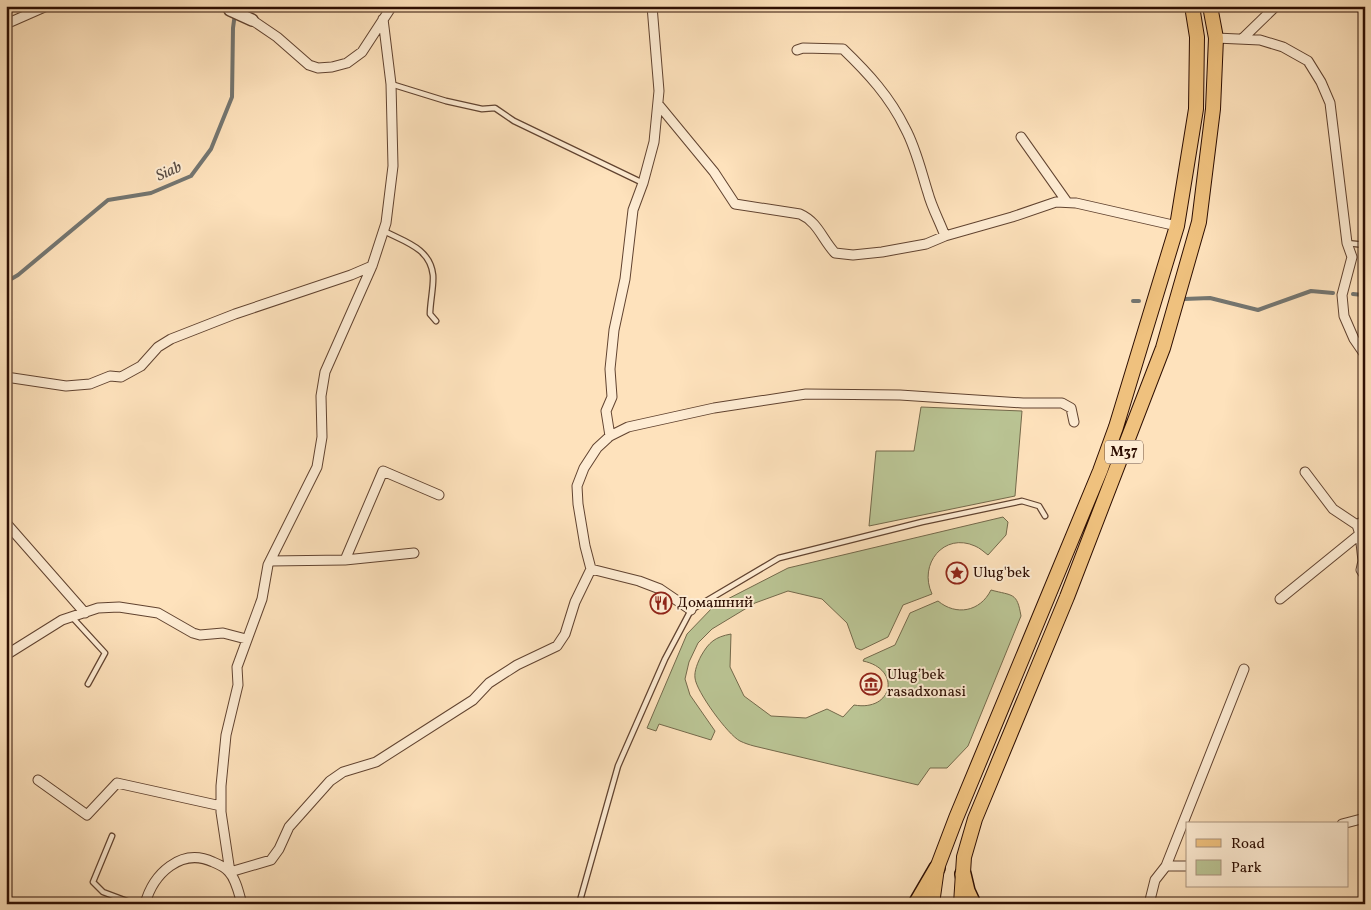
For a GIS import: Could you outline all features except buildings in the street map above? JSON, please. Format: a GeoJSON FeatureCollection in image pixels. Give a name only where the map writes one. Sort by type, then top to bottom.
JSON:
{"type":"FeatureCollection","features":[{"type":"Feature","properties":{"kind":"highway"},"geometry":{"type":"LineString","coordinates":[[916,904],[937,868]]}},
{"type":"Feature","properties":{"kind":"highway"},"geometry":{"type":"LineString","coordinates":[[963,874],[967,892],[973,904]]}},
{"type":"Feature","properties":{"kind":"main road","name":"M37"},"geometry":{"type":"LineString","coordinates":[[932,904],[937,868],[956,818],[1097,480],[1116,427],[1177,226],[1196,109],[1197,38],[1193,8]]}},
{"type":"Feature","properties":{"kind":"main road","name":"M37"},"geometry":{"type":"LineString","coordinates":[[961,904],[964,857],[975,819],[1067,597],[1133,429],[1163,348],[1199,222],[1213,109],[1216,38],[1211,9]]}},
{"type":"Feature","properties":{"kind":"street"},"geometry":{"type":"LineString","coordinates":[[6,24],[47,6]]}},
{"type":"Feature","properties":{"kind":"street"},"geometry":{"type":"LineString","coordinates":[[227,8],[252,20],[277,37],[309,65],[318,68],[347,63],[362,52],[392,6]]}},
{"type":"Feature","properties":{"kind":"street"},"geometry":{"type":"LineString","coordinates":[[610,436],[606,410],[612,397],[610,369],[614,330],[625,279],[633,210],[643,183],[654,142],[658,104],[659,90],[652,6]]}},
{"type":"Feature","properties":{"kind":"street"},"geometry":{"type":"LineString","coordinates":[[1242,39],[1276,6]]}},
{"type":"Feature","properties":{"kind":"street"},"geometry":{"type":"LineString","coordinates":[[242,904],[230,872],[221,806],[220,786],[226,735],[238,685],[237,668],[262,599],[268,565],[317,467],[322,437],[321,396],[325,372],[372,266],[386,224],[393,166],[391,84],[384,19]]}},
{"type":"Feature","properties":{"kind":"street"},"geometry":{"type":"LineString","coordinates":[[1216,38],[1260,40],[1283,47],[1308,62],[1322,82],[1330,103],[1347,243],[1352,257],[1342,295],[1344,316],[1354,339],[1365,355]]}},
{"type":"Feature","properties":{"kind":"street"},"geometry":{"type":"LineString","coordinates":[[798,50],[802,48],[844,49],[888,98],[906,129],[945,236]]}},
{"type":"Feature","properties":{"kind":"street"},"geometry":{"type":"LineString","coordinates":[[658,104],[714,172],[735,204],[800,214],[814,222],[827,245],[835,253],[853,255],[926,244],[945,236],[1056,202],[1076,202],[1177,226]]}},
{"type":"Feature","properties":{"kind":"street"},"geometry":{"type":"LineString","coordinates":[[1021,137],[1067,202]]}},
{"type":"Feature","properties":{"kind":"street"},"geometry":{"type":"LineString","coordinates":[[6,377],[66,386],[90,384],[110,376],[122,377],[141,366],[158,347],[171,339],[235,314],[351,275],[372,266]]}},
{"type":"Feature","properties":{"kind":"street"},"geometry":{"type":"LineString","coordinates":[[230,872],[271,860],[289,827],[330,781],[343,772],[376,762],[473,700],[489,683],[517,665],[557,646],[565,634],[576,602],[591,569],[584,546],[577,486],[584,468],[597,448],[610,436],[628,427],[714,408],[806,394],[900,394],[1062,403],[1071,408],[1074,422]]}},
{"type":"Feature","properties":{"kind":"street"},"geometry":{"type":"LineString","coordinates":[[345,560],[383,471],[438,495]]}},
{"type":"Feature","properties":{"kind":"street"},"geometry":{"type":"LineString","coordinates":[[1305,472],[1333,509],[1361,522],[1360,534],[1363,561],[1361,570],[1365,576]]}},
{"type":"Feature","properties":{"kind":"street"},"geometry":{"type":"LineString","coordinates":[[6,523],[85,613]]}},
{"type":"Feature","properties":{"kind":"street"},"geometry":{"type":"LineString","coordinates":[[1280,598],[1360,534]]}},
{"type":"Feature","properties":{"kind":"street"},"geometry":{"type":"LineString","coordinates":[[270,561],[345,560],[414,553]]}},
{"type":"Feature","properties":{"kind":"street"},"geometry":{"type":"LineString","coordinates":[[591,569],[639,581],[660,590],[690,610]]}},
{"type":"Feature","properties":{"kind":"street"},"geometry":{"type":"LineString","coordinates":[[6,655],[62,620],[98,608],[136,608],[158,613],[200,635],[223,633],[246,639]]}},
{"type":"Feature","properties":{"kind":"street"},"geometry":{"type":"LineString","coordinates":[[1149,904],[1155,880],[1166,866],[1244,668]]}},
{"type":"Feature","properties":{"kind":"street"},"geometry":{"type":"LineString","coordinates":[[38,780],[87,815],[117,783],[221,806]]}},
{"type":"Feature","properties":{"kind":"street"},"geometry":{"type":"LineString","coordinates":[[1348,822],[1365,818]]}},
{"type":"Feature","properties":{"kind":"street"},"geometry":{"type":"LineString","coordinates":[[145,904],[148,891],[164,869],[183,859],[203,857],[230,872]]}},
{"type":"Feature","properties":{"kind":"street"},"geometry":{"type":"LineString","coordinates":[[1166,866],[1186,866]]}},
{"type":"Feature","properties":{"kind":"lane"},"geometry":{"type":"LineString","coordinates":[[391,84],[446,101],[482,109],[495,108],[514,121],[542,133],[608,168],[643,183]]}},
{"type":"Feature","properties":{"kind":"lane"},"geometry":{"type":"LineString","coordinates":[[384,231],[422,252],[429,259],[433,276],[430,314],[436,321]]}},
{"type":"Feature","properties":{"kind":"lane"},"geometry":{"type":"LineString","coordinates":[[1347,243],[1365,245]]}},
{"type":"Feature","properties":{"kind":"lane"},"geometry":{"type":"LineString","coordinates":[[1116,427],[1133,429]]}},
{"type":"Feature","properties":{"kind":"lane"},"geometry":{"type":"LineString","coordinates":[[579,904],[618,766],[665,659],[690,610],[779,558],[922,522],[1022,501],[1039,506],[1045,516]]}},
{"type":"Feature","properties":{"kind":"lane"},"geometry":{"type":"LineString","coordinates":[[71,616],[105,652],[88,684]]}},
{"type":"Feature","properties":{"kind":"lane"},"geometry":{"type":"LineString","coordinates":[[112,836],[93,882],[103,892],[134,904]]}},
{"type":"Feature","properties":{"kind":"green space"},"geometry":{"type":"Polygon","coordinates":[[[921,407],[1022,411],[1015,496],[869,526],[876,451],[914,451],[921,407]]]}},
{"type":"Feature","properties":{"kind":"green space"},"geometry":{"type":"Polygon","coordinates":[[[1003,517],[1008,522],[1006,535],[988,555],[977,547],[964,543],[953,543],[944,547],[931,562],[928,572],[932,594],[903,605],[888,637],[861,650],[856,648],[847,623],[822,599],[788,591],[755,603],[712,629],[698,643],[689,662],[685,679],[690,695],[715,731],[711,740],[659,724],[656,731],[647,728],[687,634],[714,606],[788,568],[1003,517]]]}},
{"type":"Feature","properties":{"kind":"green space"},"geometry":{"type":"Polygon","coordinates":[[[991,590],[1013,596],[1018,603],[1021,616],[968,746],[947,768],[930,768],[918,785],[742,742],[721,722],[701,692],[695,678],[699,661],[704,651],[717,639],[731,634],[730,667],[744,696],[771,716],[806,718],[827,709],[843,717],[854,705],[867,705],[877,702],[884,696],[888,689],[888,680],[884,672],[875,665],[863,661],[895,645],[910,613],[938,601],[952,609],[967,609],[981,603],[991,590]]]}},
{"type":"Feature","properties":{"kind":"waterway","name":"Siab"},"geometry":{"type":"LineString","coordinates":[[6,282],[18,275],[108,200],[151,193],[191,176],[211,149],[232,97],[233,28],[236,6]]}},
{"type":"Feature","properties":{"kind":"waterway"},"geometry":{"type":"LineString","coordinates":[[1184,299],[1210,298],[1258,310],[1311,291],[1333,293]]}},
{"type":"Feature","properties":{"kind":"waterway"},"geometry":{"type":"LineString","coordinates":[[1353,294],[1363,295],[1365,293]]}},
{"type":"Feature","properties":{"kind":"waterway"},"geometry":{"type":"LineString","coordinates":[[1133,301],[1139,301]]}},
{"type":"Feature","properties":{"kind":"place","name":"Ulug'bek"},"geometry":{"type":"Point","coordinates":[957,573]}},
{"type":"Feature","properties":{"kind":"place","name":"Домашний"},"geometry":{"type":"Point","coordinates":[661,603]}},
{"type":"Feature","properties":{"kind":"place","name":"Ulug’bek rasadxonasi"},"geometry":{"type":"Point","coordinates":[871,684]}}]}
